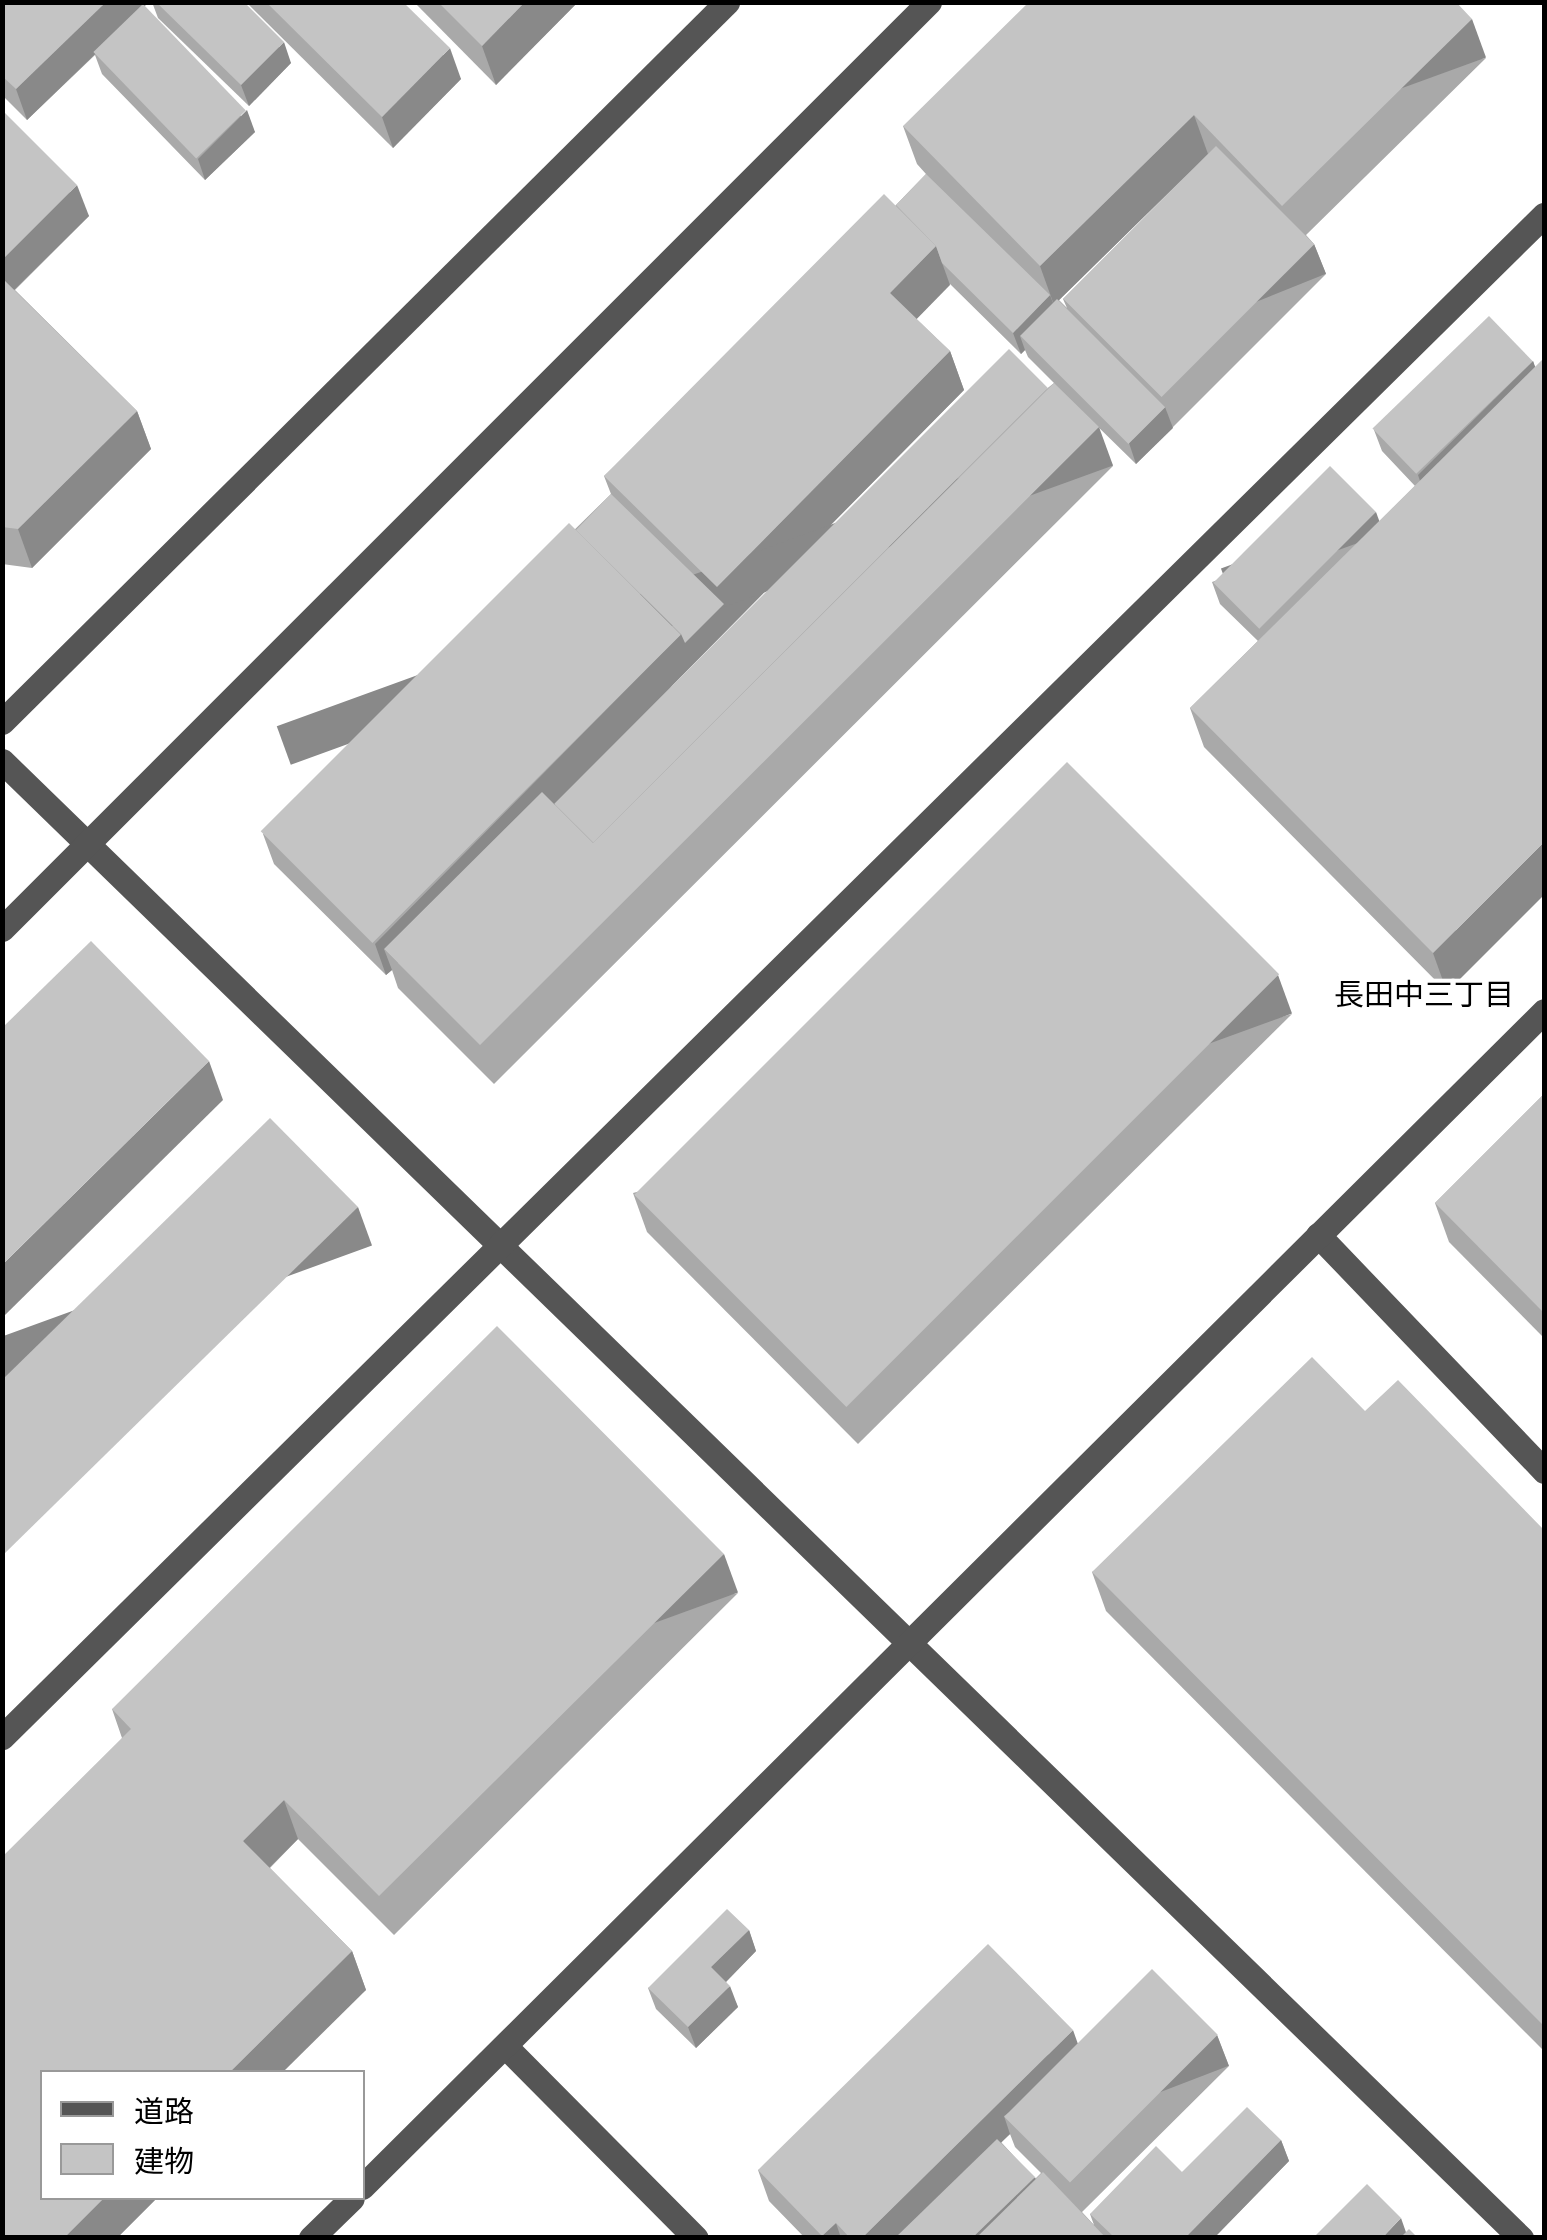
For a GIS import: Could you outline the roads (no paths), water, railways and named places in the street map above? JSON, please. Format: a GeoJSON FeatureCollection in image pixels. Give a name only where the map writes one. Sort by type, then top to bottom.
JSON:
{"type":"FeatureCollection","features":[{"type":"Feature","properties":{"kind":"street"},"geometry":{"type":"LineString","coordinates":[[2,722],[728,2]]}},
{"type":"Feature","properties":{"kind":"street"},"geometry":{"type":"LineString","coordinates":[[2,929],[929,2]]}},
{"type":"Feature","properties":{"kind":"street"},"geometry":{"type":"LineString","coordinates":[[2,1736],[1544,214]]}},
{"type":"Feature","properties":{"kind":"street"},"geometry":{"type":"LineString","coordinates":[[2,762],[497,1248],[913,1646],[1521,2238]]}},
{"type":"Feature","properties":{"kind":"street"},"geometry":{"type":"LineString","coordinates":[[365,2184],[913,1646],[1544,1011]]}},
{"type":"Feature","properties":{"kind":"street"},"geometry":{"type":"LineString","coordinates":[[1318,1235],[1544,1471]]}},
{"type":"Feature","properties":{"kind":"street"},"geometry":{"type":"LineString","coordinates":[[506,2046],[696,2238]]}},
{"type":"Feature","properties":{"kind":"street"},"geometry":{"type":"LineString","coordinates":[[311,2238],[350,2200]]}},
{"type":"Feature","properties":{"kind":"district","name":"長田中三丁目"},"geometry":{"type":"Point","coordinates":[1424,994]}}]}
